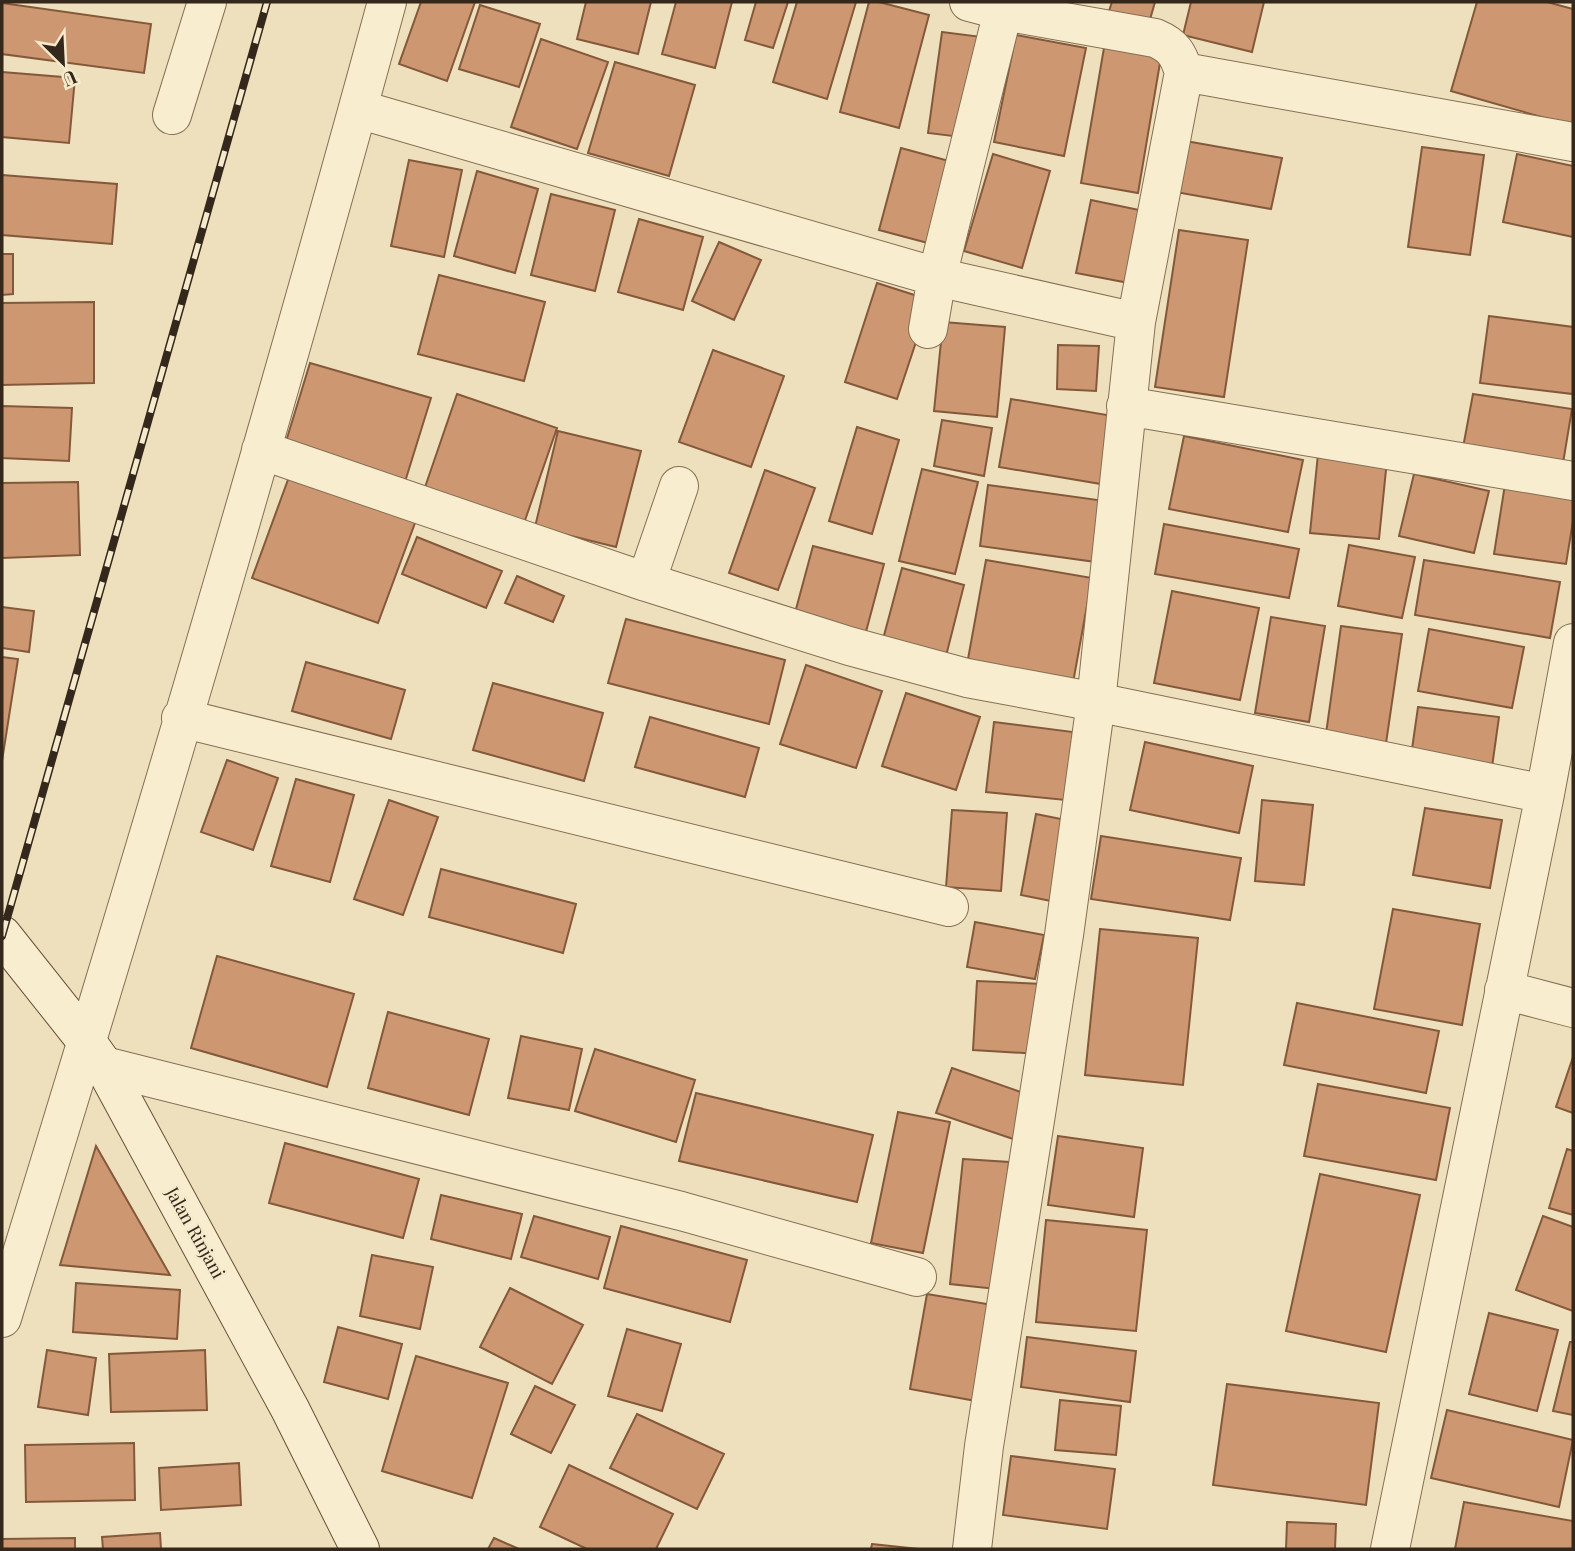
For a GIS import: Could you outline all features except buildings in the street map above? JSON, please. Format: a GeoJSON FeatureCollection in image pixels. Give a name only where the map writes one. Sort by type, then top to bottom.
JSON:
{"type":"FeatureCollection","features":[{"type":"Feature","properties":{"kind":"street"},"geometry":{"type":"LineString","coordinates":[[172,115],[207,2]]}},
{"type":"Feature","properties":{"kind":"street"},"geometry":{"type":"LineString","coordinates":[[2,1318],[95,1054],[181,718],[261,450],[387,2]]}},
{"type":"Feature","properties":{"kind":"street"},"geometry":{"type":"LineString","coordinates":[[929,329],[986,6],[1155,38],[1173,47],[1184,72],[1136,322],[1096,702],[1064,935],[984,1446],[972,1549]]}},
{"type":"Feature","properties":{"kind":"street"},"geometry":{"type":"LineString","coordinates":[[1184,72],[1573,142]]}},
{"type":"Feature","properties":{"kind":"street"},"geometry":{"type":"LineString","coordinates":[[358,109],[937,277],[1136,322]]}},
{"type":"Feature","properties":{"kind":"street"},"geometry":{"type":"LineString","coordinates":[[1126,406],[1573,481]]}},
{"type":"Feature","properties":{"kind":"street"},"geometry":{"type":"LineString","coordinates":[[261,450],[646,582],[849,646],[967,678],[1545,793]]}},
{"type":"Feature","properties":{"kind":"street"},"geometry":{"type":"LineString","coordinates":[[646,582],[679,486]]}},
{"type":"Feature","properties":{"kind":"street"},"geometry":{"type":"LineString","coordinates":[[1390,1549],[1545,793],[1573,643]]}},
{"type":"Feature","properties":{"kind":"street"},"geometry":{"type":"LineString","coordinates":[[181,718],[949,907]]}},
{"type":"Feature","properties":{"kind":"street","name":"Jalan Rinjani"},"geometry":{"type":"LineString","coordinates":[[2,935],[95,1054],[290,1409],[354,1538]]}},
{"type":"Feature","properties":{"kind":"street"},"geometry":{"type":"LineString","coordinates":[[1504,990],[1573,1008]]}},
{"type":"Feature","properties":{"kind":"street"},"geometry":{"type":"LineString","coordinates":[[95,1054],[917,1277]]}},
{"type":"Feature","properties":{"kind":"street"},"geometry":{"type":"LineString","coordinates":[[354,1538],[378,1549]]}},
{"type":"Feature","properties":{"kind":"railway"},"geometry":{"type":"LineString","coordinates":[[2,936],[267,2]]}}]}
